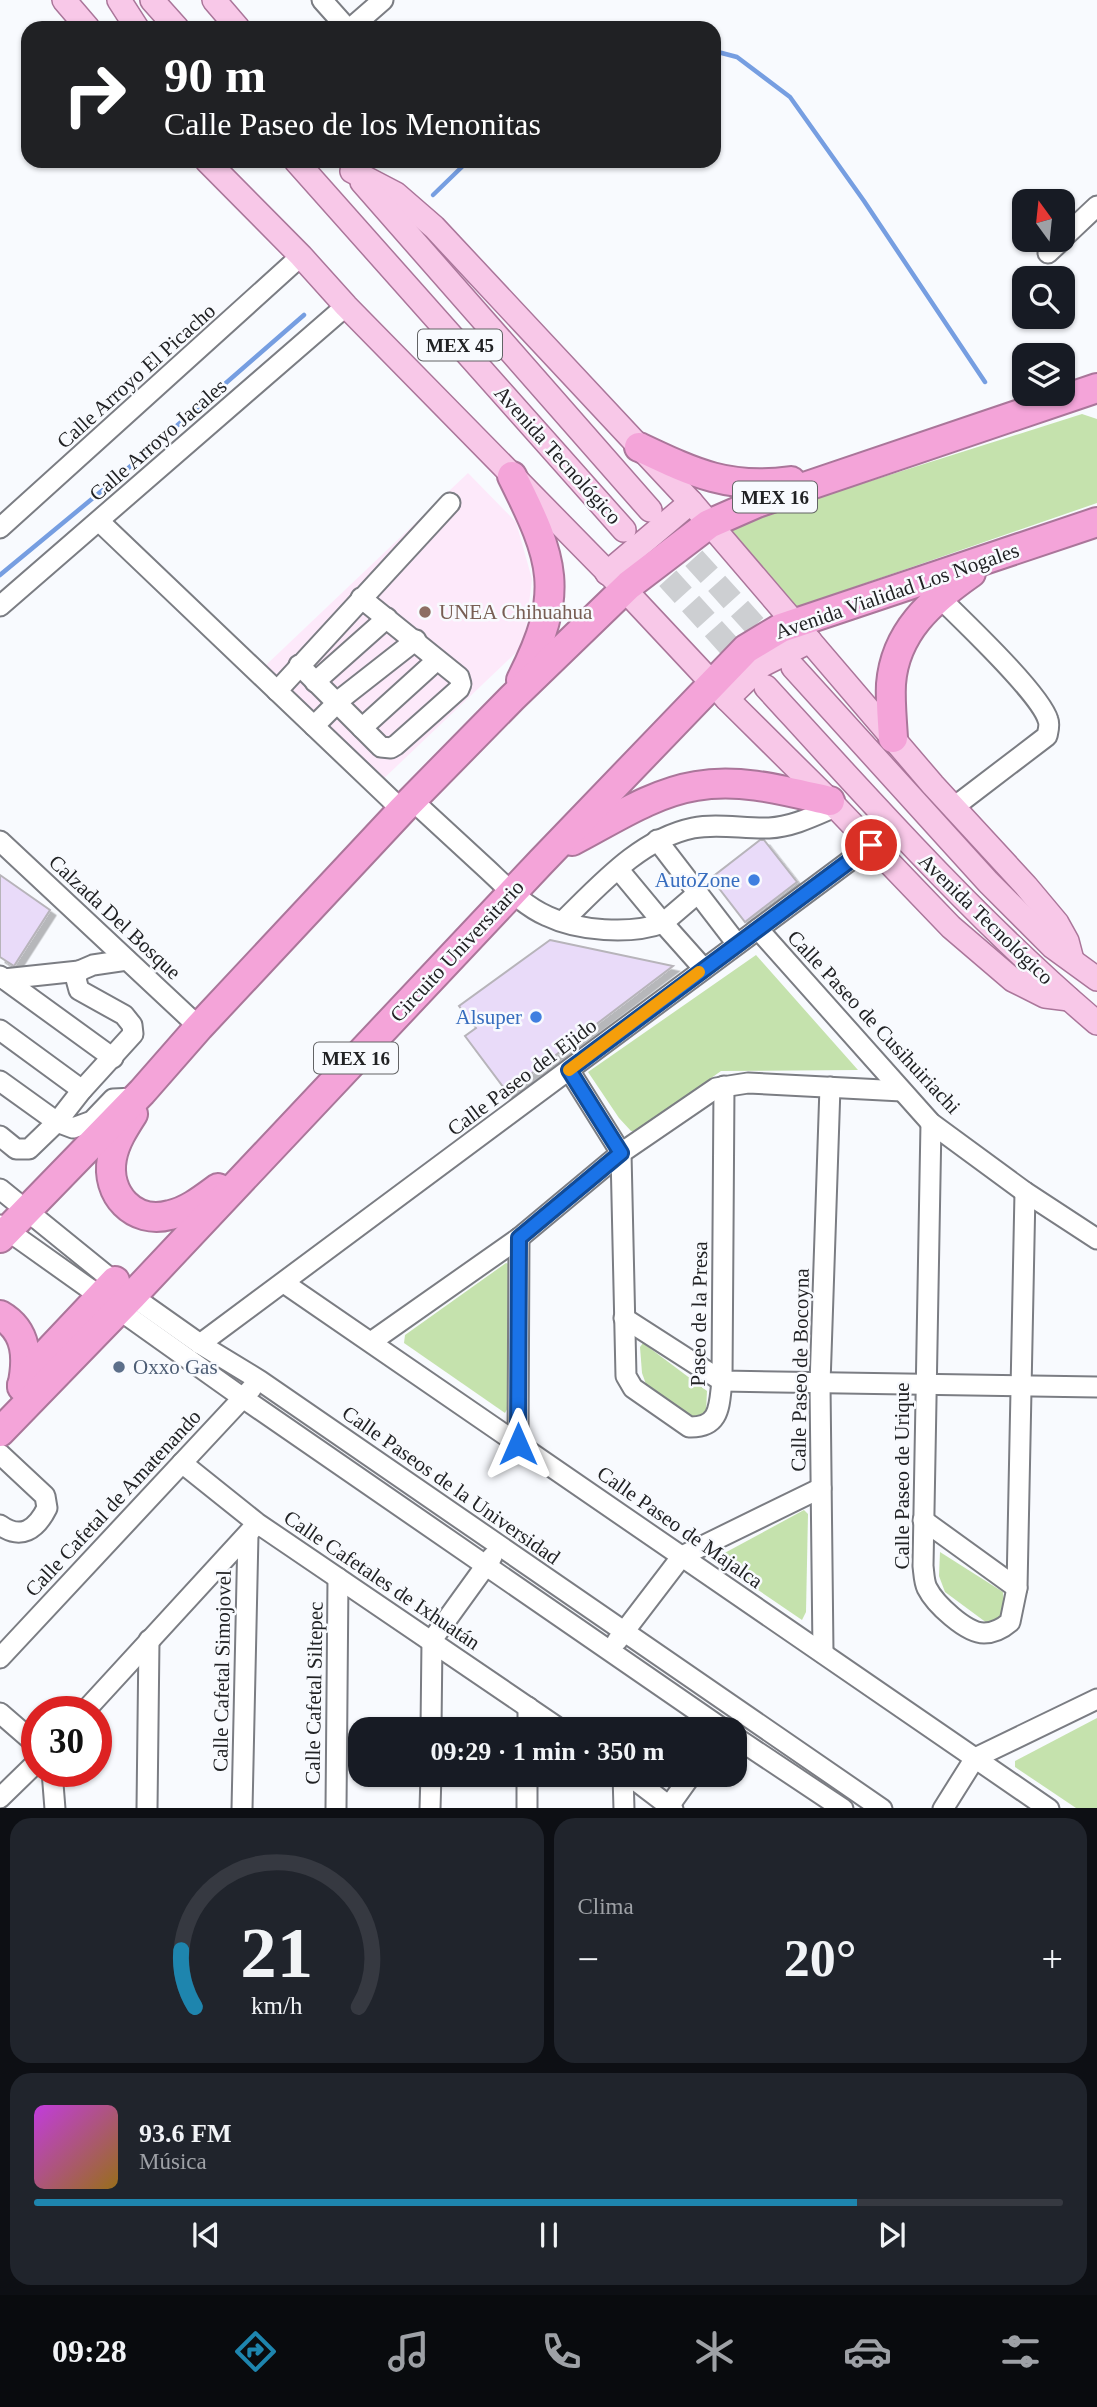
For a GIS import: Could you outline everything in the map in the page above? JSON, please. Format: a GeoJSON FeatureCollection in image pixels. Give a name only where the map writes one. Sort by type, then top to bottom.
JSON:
{"type":"FeatureCollection","features":[{"type":"Feature","properties":{"kind":"highway","name":"MEX 45"},"geometry":{"type":"LineString","coordinates":[[639,447],[692,473],[764,485],[843,474],[1089,397]]}},
{"type":"Feature","properties":{"kind":"highway","name":"MEX 16"},"geometry":{"type":"LineString","coordinates":[[16,1227],[407,805],[512,698],[616,581],[709,524],[757,503],[843,474]]}},
{"type":"Feature","properties":{"kind":"highway"},"geometry":{"type":"LineString","coordinates":[[512,476],[537,526],[549,563],[550,593],[547,620],[512,698]]}},
{"type":"Feature","properties":{"kind":"highway","name":"Avenida Vialidad Los Nogales"},"geometry":{"type":"LineString","coordinates":[[719,691],[746,649],[762,638],[802,632],[990,559],[1097,522]]}},
{"type":"Feature","properties":{"kind":"highway"},"geometry":{"type":"LineString","coordinates":[[892,738],[891,681],[904,637],[939,597],[990,559]]}},
{"type":"Feature","properties":{"kind":"highway","name":"Circuito Universitario"},"geometry":{"type":"LineString","coordinates":[[3,1428],[116,1295],[280,1139],[551,852],[719,691]]}},
{"type":"Feature","properties":{"kind":"highway"},"geometry":{"type":"LineString","coordinates":[[551,852],[659,797],[695,786],[729,783],[767,786],[832,804]]}},
{"type":"Feature","properties":{"kind":"highway"},"geometry":{"type":"LineString","coordinates":[[16,1227],[124,1127],[138,1108],[138,1095]]}},
{"type":"Feature","properties":{"kind":"highway"},"geometry":{"type":"LineString","coordinates":[[124,1127],[112,1156],[113,1186],[127,1207],[146,1217],[172,1215],[201,1201],[280,1139]]}},
{"type":"Feature","properties":{"kind":"highway"},"geometry":{"type":"LineString","coordinates":[[3,1428],[22,1385],[46,1354],[116,1295]]}},
{"type":"Feature","properties":{"kind":"highway"},"geometry":{"type":"LineString","coordinates":[[0,1315],[15,1326],[21,1335],[25,1363],[22,1385]]}},
{"type":"Feature","properties":{"kind":"main road"},"geometry":{"type":"LineString","coordinates":[[64,0],[82,21]]}},
{"type":"Feature","properties":{"kind":"main road"},"geometry":{"type":"LineString","coordinates":[[119,0],[133,21]]}},
{"type":"Feature","properties":{"kind":"main road"},"geometry":{"type":"LineString","coordinates":[[152,0],[171,21]]}},
{"type":"Feature","properties":{"kind":"main road"},"geometry":{"type":"LineString","coordinates":[[214,0],[232,21]]}},
{"type":"Feature","properties":{"kind":"main road","name":"MEX 45"},"geometry":{"type":"LineString","coordinates":[[215,168],[346,306],[616,581],[719,691]]}},
{"type":"Feature","properties":{"kind":"main road","name":"Avenida Tecnológico"},"geometry":{"type":"LineString","coordinates":[[302,168],[624,530]]}},
{"type":"Feature","properties":{"kind":"main road","name":"Avenida Tecnológico"},"geometry":{"type":"LineString","coordinates":[[350,168],[650,510]]}},
{"type":"Feature","properties":{"kind":"main road","name":"MEX 45"},"geometry":{"type":"LineString","coordinates":[[351,168],[396,194],[434,228],[639,447]]}},
{"type":"Feature","properties":{"kind":"main road"},"geometry":{"type":"LineString","coordinates":[[639,447],[691,502],[892,738],[1057,923],[1067,941],[1072,960]]}},
{"type":"Feature","properties":{"kind":"main road"},"geometry":{"type":"LineString","coordinates":[[616,581],[691,502]]}},
{"type":"Feature","properties":{"kind":"main road","name":"Avenida Tecnológico"},"geometry":{"type":"LineString","coordinates":[[793,667],[988,882],[1053,947],[1097,979]]}},
{"type":"Feature","properties":{"kind":"main road","name":"Avenida Tecnológico"},"geometry":{"type":"LineString","coordinates":[[766,687],[941,877],[1097,1023]]}},
{"type":"Feature","properties":{"kind":"main road"},"geometry":{"type":"LineString","coordinates":[[719,691],[951,927],[1013,980],[1045,996],[1069,999]]}},
{"type":"Feature","properties":{"kind":"street"},"geometry":{"type":"LineString","coordinates":[[322,0],[342,21]]}},
{"type":"Feature","properties":{"kind":"street"},"geometry":{"type":"LineString","coordinates":[[358,21],[383,0]]}},
{"type":"Feature","properties":{"kind":"street"},"geometry":{"type":"LineString","coordinates":[[1075,227],[1097,206]]}},
{"type":"Feature","properties":{"kind":"street","name":"Calle Arroyo El Picacho"},"geometry":{"type":"LineString","coordinates":[[0,528],[301,256]]}},
{"type":"Feature","properties":{"kind":"street","name":"Calle Arroyo Jacales"},"geometry":{"type":"LineString","coordinates":[[0,606],[346,306]]}},
{"type":"Feature","properties":{"kind":"street"},"geometry":{"type":"LineString","coordinates":[[277,691],[450,503]]}},
{"type":"Feature","properties":{"kind":"street"},"geometry":{"type":"LineString","coordinates":[[100,522],[314,726],[512,892],[548,917],[614,930],[637,930],[663,923],[698,893]]}},
{"type":"Feature","properties":{"kind":"street"},"geometry":{"type":"LineString","coordinates":[[939,597],[1032,695],[1048,718],[1049,724],[1047,736],[954,807]]}},
{"type":"Feature","properties":{"kind":"street"},"geometry":{"type":"LineString","coordinates":[[299,665],[381,747],[391,748],[460,687],[461,681],[438,660],[361,598]]}},
{"type":"Feature","properties":{"kind":"street"},"geometry":{"type":"LineString","coordinates":[[316,682],[387,618]]}},
{"type":"Feature","properties":{"kind":"street"},"geometry":{"type":"LineString","coordinates":[[314,726],[337,703],[415,640]]}},
{"type":"Feature","properties":{"kind":"street"},"geometry":{"type":"LineString","coordinates":[[362,728],[438,660]]}},
{"type":"Feature","properties":{"kind":"street"},"geometry":{"type":"LineString","coordinates":[[563,921],[657,840],[696,827],[770,828],[787,825],[832,804]]}},
{"type":"Feature","properties":{"kind":"street"},"geometry":{"type":"LineString","coordinates":[[657,840],[737,944]]}},
{"type":"Feature","properties":{"kind":"street","name":"Calzada Del Bosque"},"geometry":{"type":"LineString","coordinates":[[0,841],[199,1027]]}},
{"type":"Feature","properties":{"kind":"street","name":"Calle Paseo del Ejido"},"geometry":{"type":"LineString","coordinates":[[200,1343],[871,845]]}},
{"type":"Feature","properties":{"kind":"street"},"geometry":{"type":"LineString","coordinates":[[619,870],[704,969]]}},
{"type":"Feature","properties":{"kind":"street","name":"Calle Paseo de Cusihuiriachi"},"geometry":{"type":"LineString","coordinates":[[758,929],[931,1123],[1024,1192],[1097,1239]]}},
{"type":"Feature","properties":{"kind":"street"},"geometry":{"type":"LineString","coordinates":[[2,978],[79,971],[93,965],[127,960]]}},
{"type":"Feature","properties":{"kind":"street"},"geometry":{"type":"LineString","coordinates":[[0,1136],[16,1149],[29,1149],[57,1122],[133,1034],[132,1025],[124,1015],[79,990],[76,979],[79,971]]}},
{"type":"Feature","properties":{"kind":"street"},"geometry":{"type":"LineString","coordinates":[[2,978],[113,1058]]}},
{"type":"Feature","properties":{"kind":"street"},"geometry":{"type":"LineString","coordinates":[[0,1030],[82,1090]]}},
{"type":"Feature","properties":{"kind":"street"},"geometry":{"type":"LineString","coordinates":[[569,1070],[621,1153]]}},
{"type":"Feature","properties":{"kind":"street"},"geometry":{"type":"LineString","coordinates":[[0,1081],[57,1122],[74,1128],[92,1121],[113,1099],[138,1095]]}},
{"type":"Feature","properties":{"kind":"street"},"geometry":{"type":"LineString","coordinates":[[371,1342],[519,1238],[621,1153],[703,1096],[724,1086],[748,1083],[902,1091]]}},
{"type":"Feature","properties":{"kind":"street","name":"Paseo de la Presa"},"geometry":{"type":"LineString","coordinates":[[621,1153],[626,1376],[633,1388],[689,1427],[698,1427],[715,1418],[719,1412],[722,1381],[724,1086]]}},
{"type":"Feature","properties":{"kind":"street","name":"Calle Paseo de Bocoyna"},"geometry":{"type":"LineString","coordinates":[[823,1653],[820,1384],[830,1087]]}},
{"type":"Feature","properties":{"kind":"street","name":"Calle Paseo de Urique"},"geometry":{"type":"LineString","coordinates":[[931,1123],[923,1520],[925,1585],[937,1603],[956,1620],[974,1631],[985,1633],[1004,1627],[1013,1617],[1017,1588],[1024,1192]]}},
{"type":"Feature","properties":{"kind":"street","name":"Calle Paseos de la Universidad"},"geometry":{"type":"LineString","coordinates":[[0,1189],[16,1227],[116,1295],[260,1380],[882,1808]]}},
{"type":"Feature","properties":{"kind":"street","name":"Calle Paseos de la Universidad"},"geometry":{"type":"LineString","coordinates":[[16,1227],[116,1295],[243,1398],[705,1717]]}},
{"type":"Feature","properties":{"kind":"street"},"geometry":{"type":"LineString","coordinates":[[518,1444],[519,1238]]}},
{"type":"Feature","properties":{"kind":"street","name":"Calle Paseo de Majalca"},"geometry":{"type":"LineString","coordinates":[[284,1283],[1049,1808]]}},
{"type":"Feature","properties":{"kind":"street"},"geometry":{"type":"LineString","coordinates":[[624,1318],[722,1381],[1097,1387]]}},
{"type":"Feature","properties":{"kind":"street","name":"Calle Cafetal de Amatenando"},"geometry":{"type":"LineString","coordinates":[[0,1658],[260,1380]]}},
{"type":"Feature","properties":{"kind":"street"},"geometry":{"type":"LineString","coordinates":[[0,1454],[45,1496],[47,1508],[38,1521],[24,1532],[17,1534],[0,1525]]}},
{"type":"Feature","properties":{"kind":"street","name":"Calle Cafetales de Ixhuatán"},"geometry":{"type":"LineString","coordinates":[[182,1463],[252,1528],[338,1578],[543,1717]]}},
{"type":"Feature","properties":{"kind":"street"},"geometry":{"type":"LineString","coordinates":[[610,1652],[682,1556],[821,1488]]}},
{"type":"Feature","properties":{"kind":"street"},"geometry":{"type":"LineString","coordinates":[[923,1520],[1017,1588]]}},
{"type":"Feature","properties":{"kind":"street"},"geometry":{"type":"LineString","coordinates":[[98,1696],[252,1528]]}},
{"type":"Feature","properties":{"kind":"street","name":"Calle Cafetal Simojovel"},"geometry":{"type":"LineString","coordinates":[[242,1808],[252,1528]]}},
{"type":"Feature","properties":{"kind":"street"},"geometry":{"type":"LineString","coordinates":[[431,1717],[432,1640],[484,1566],[501,1547]]}},
{"type":"Feature","properties":{"kind":"street","name":"Calle Cafetal Siltepec"},"geometry":{"type":"LineString","coordinates":[[336,1808],[338,1578]]}},
{"type":"Feature","properties":{"kind":"street"},"geometry":{"type":"LineString","coordinates":[[147,1808],[149,1640]]}},
{"type":"Feature","properties":{"kind":"street"},"geometry":{"type":"LineString","coordinates":[[943,1808],[975,1758],[1097,1699]]}},
{"type":"Feature","properties":{"kind":"street"},"geometry":{"type":"LineString","coordinates":[[528,1707],[528,1717]]}},
{"type":"Feature","properties":{"kind":"street"},"geometry":{"type":"LineString","coordinates":[[0,1713],[21,1731]]}},
{"type":"Feature","properties":{"kind":"street"},"geometry":{"type":"LineString","coordinates":[[747,1745],[843,1808]]}},
{"type":"Feature","properties":{"kind":"street"},"geometry":{"type":"LineString","coordinates":[[0,1798],[21,1778]]}},
{"type":"Feature","properties":{"kind":"street"},"geometry":{"type":"LineString","coordinates":[[53,1787],[55,1808]]}},
{"type":"Feature","properties":{"kind":"street"},"geometry":{"type":"LineString","coordinates":[[430,1787],[430,1808]]}},
{"type":"Feature","properties":{"kind":"street"},"geometry":{"type":"LineString","coordinates":[[527,1787],[527,1808]]}},
{"type":"Feature","properties":{"kind":"street"},"geometry":{"type":"LineString","coordinates":[[624,1808],[625,1787]]}},
{"type":"Feature","properties":{"kind":"street"},"geometry":{"type":"LineString","coordinates":[[642,1787],[670,1808],[684,1787]]}},
{"type":"Feature","properties":{"kind":"shaded area","name":"UNEA Chihuahua"},"geometry":{"type":"Polygon","coordinates":[[[468,473],[516,522],[532,579],[524,645],[378,784],[265,666],[468,473]]]}},
{"type":"Feature","properties":{"kind":"green space"},"geometry":{"type":"Polygon","coordinates":[[[1082,414],[1097,419],[1097,503],[791,609],[722,528],[1082,414]]]}},
{"type":"Feature","properties":{"kind":"green space"},"geometry":{"type":"Polygon","coordinates":[[[756,955],[858,1070],[721,1071],[637,1131],[631,1131],[588,1072],[756,955]]]}},
{"type":"Feature","properties":{"kind":"green space"},"geometry":{"type":"Polygon","coordinates":[[[506,1263],[511,1265],[510,1404],[505,1413],[404,1343],[405,1335],[506,1263]]]}},
{"type":"Feature","properties":{"kind":"green space"},"geometry":{"type":"Polygon","coordinates":[[[643,1343],[707,1391],[706,1412],[693,1418],[647,1387],[642,1373],[640,1347],[643,1343]]]}},
{"type":"Feature","properties":{"kind":"green space"},"geometry":{"type":"Polygon","coordinates":[[[804,1510],[808,1514],[806,1612],[802,1620],[717,1562],[719,1556],[804,1510]]]}},
{"type":"Feature","properties":{"kind":"green space"},"geometry":{"type":"Polygon","coordinates":[[[940,1552],[1003,1592],[1005,1617],[991,1626],[945,1592],[939,1576],[940,1552]]]}},
{"type":"Feature","properties":{"kind":"green space"},"geometry":{"type":"Polygon","coordinates":[[[1097,1718],[1097,1808],[1076,1808],[1015,1767],[1015,1761],[1097,1718]]]}},
{"type":"Feature","properties":{"kind":"building","name":"AutoZone"},"geometry":{"type":"Polygon","coordinates":[[[760,840],[764,840],[797,882],[745,922],[711,878],[760,840]]]}},
{"type":"Feature","properties":{"kind":"building"},"geometry":{"type":"Polygon","coordinates":[[[0,875],[50,910],[14,966],[0,957],[0,875]]]}},
{"type":"Feature","properties":{"kind":"building","name":"Alsuper"},"geometry":{"type":"Polygon","coordinates":[[[550,940],[673,966],[507,1092],[465,1036],[476,1028],[459,1006],[550,940]]]}},
{"type":"Feature","properties":{"kind":"waterway"},"geometry":{"type":"LineString","coordinates":[[721,53],[737,57],[790,97],[864,201],[985,382]]}},
{"type":"Feature","properties":{"kind":"waterway"},"geometry":{"type":"LineString","coordinates":[[433,195],[461,168]]}},
{"type":"Feature","properties":{"kind":"waterway"},"geometry":{"type":"LineString","coordinates":[[0,575],[110,484],[304,315]]}},
{"type":"Feature","properties":{"kind":"tunnel"},"geometry":{"type":"LineString","coordinates":[[671,533],[777,650]]}},
{"type":"Feature","properties":{"kind":"tunnel"},"geometry":{"type":"LineString","coordinates":[[645,553],[749,668]]}},
{"type":"Feature","properties":{"kind":"slow traffic"},"geometry":{"type":"LineString","coordinates":[[569,1070],[699,972]]}},
{"type":"Feature","properties":{"kind":"place","name":"UNEA Chihuahua"},"geometry":{"type":"Point","coordinates":[425,612]}},
{"type":"Feature","properties":{"kind":"place","name":"AutoZone"},"geometry":{"type":"Point","coordinates":[754,880]}},
{"type":"Feature","properties":{"kind":"place","name":"Alsuper"},"geometry":{"type":"Point","coordinates":[536,1017]}},
{"type":"Feature","properties":{"kind":"place","name":"Oxxo Gas"},"geometry":{"type":"Point","coordinates":[119,1367]}},
{"type":"Feature","properties":{"kind":"route"},"geometry":{"type":"LineString","coordinates":[[518,1444],[519,1238],[621,1153],[569,1070],[871,845]]}}]}
